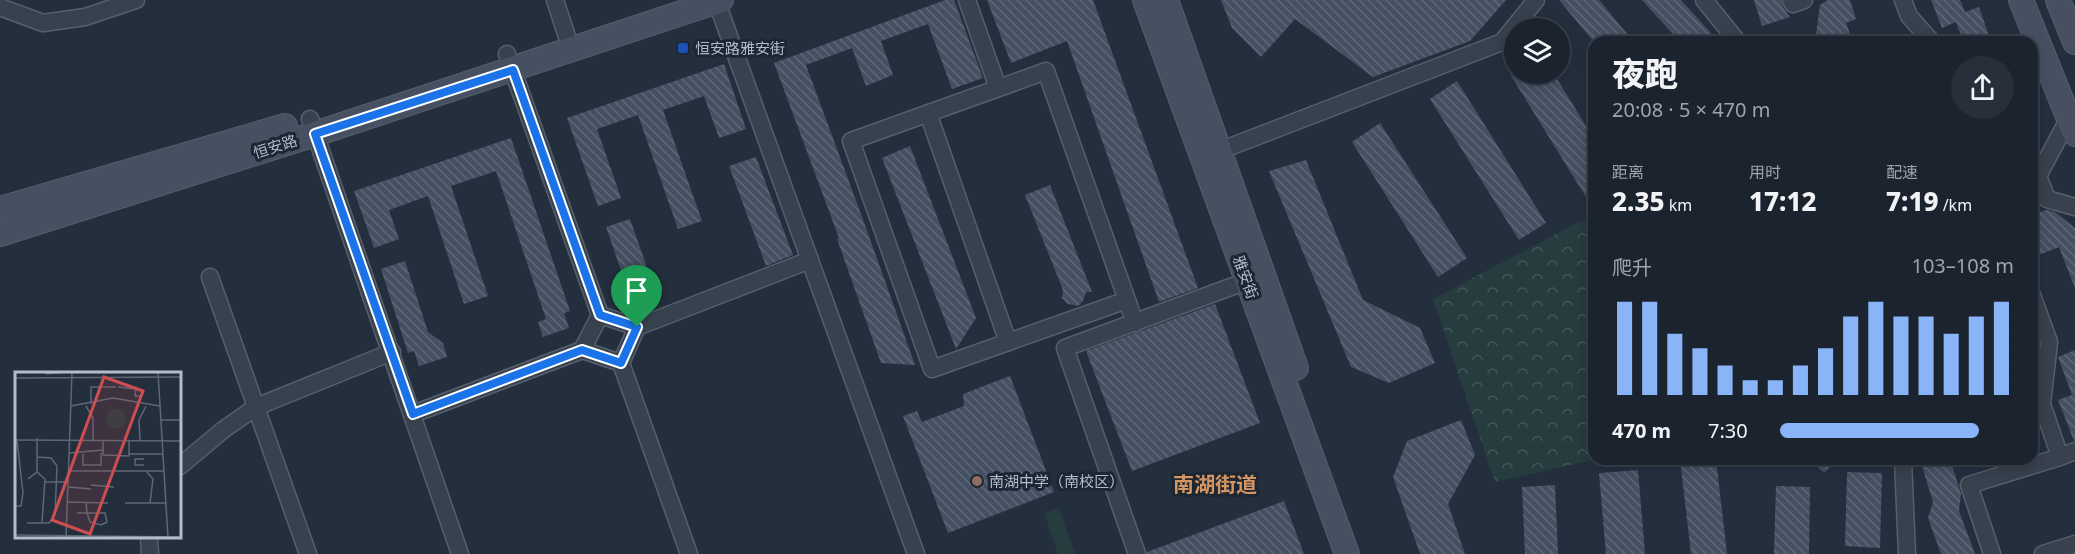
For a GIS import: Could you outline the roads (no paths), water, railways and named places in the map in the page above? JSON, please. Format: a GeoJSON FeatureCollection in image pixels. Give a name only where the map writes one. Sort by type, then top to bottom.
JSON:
{"type":"FeatureCollection","features":[{"type":"Feature","properties":{"kind":"main road","name":"恒安路"},"geometry":{"type":"LineString","coordinates":[[569,42],[672,0]]}},
{"type":"Feature","properties":{"kind":"main road","name":"恒安路"},"geometry":{"type":"LineString","coordinates":[[0,234],[313,126],[569,42],[718,0]]}},
{"type":"Feature","properties":{"kind":"main road","name":"雅安街"},"geometry":{"type":"LineString","coordinates":[[1145,0],[1311,412],[1364,554]]}},
{"type":"Feature","properties":{"kind":"main road","name":"雅安街"},"geometry":{"type":"LineString","coordinates":[[1166,0],[1219,151],[1256,278],[1347,554]]}},
{"type":"Feature","properties":{"kind":"main road"},"geometry":{"type":"LineString","coordinates":[[2022,0],[2036,36]]}},
{"type":"Feature","properties":{"kind":"main road"},"geometry":{"type":"LineString","coordinates":[[2058,0],[2075,42]]}},
{"type":"Feature","properties":{"kind":"main road"},"geometry":{"type":"LineString","coordinates":[[2038,40],[2072,126]]}},
{"type":"Feature","properties":{"kind":"main road","name":"恒安路"},"geometry":{"type":"LineString","coordinates":[[0,209],[313,126]]}},
{"type":"Feature","properties":{"kind":"street"},"geometry":{"type":"LineString","coordinates":[[0,8],[43,23],[85,17],[136,0]]}},
{"type":"Feature","properties":{"kind":"street"},"geometry":{"type":"LineString","coordinates":[[555,0],[569,42]]}},
{"type":"Feature","properties":{"kind":"street"},"geometry":{"type":"LineString","coordinates":[[718,0],[916,554]]}},
{"type":"Feature","properties":{"kind":"street"},"geometry":{"type":"LineString","coordinates":[[967,0],[998,88]]}},
{"type":"Feature","properties":{"kind":"street"},"geometry":{"type":"LineString","coordinates":[[1219,151],[1502,42],[1536,0]]}},
{"type":"Feature","properties":{"kind":"street"},"geometry":{"type":"LineString","coordinates":[[1704,0],[1733,36]]}},
{"type":"Feature","properties":{"kind":"street"},"geometry":{"type":"LineString","coordinates":[[1791,0],[1793,4],[1804,0]]}},
{"type":"Feature","properties":{"kind":"street"},"geometry":{"type":"LineString","coordinates":[[1903,0],[1909,16],[1927,36]]}},
{"type":"Feature","properties":{"kind":"street"},"geometry":{"type":"LineString","coordinates":[[510,62],[600,315],[582,350]]}},
{"type":"Feature","properties":{"kind":"street"},"geometry":{"type":"LineString","coordinates":[[1127,300],[932,369],[850,141],[1046,71],[1127,300],[1135,323]]}},
{"type":"Feature","properties":{"kind":"street"},"geometry":{"type":"LineString","coordinates":[[928,113],[1008,342]]}},
{"type":"Feature","properties":{"kind":"street"},"geometry":{"type":"LineString","coordinates":[[313,126],[460,554]]}},
{"type":"Feature","properties":{"kind":"street"},"geometry":{"type":"LineString","coordinates":[[2038,173],[2072,126]]}},
{"type":"Feature","properties":{"kind":"street"},"geometry":{"type":"LineString","coordinates":[[2040,202],[2075,207]]}},
{"type":"Feature","properties":{"kind":"street"},"geometry":{"type":"LineString","coordinates":[[600,315],[637,327],[810,260]]}},
{"type":"Feature","properties":{"kind":"street"},"geometry":{"type":"LineString","coordinates":[[210,277],[308,554]]}},
{"type":"Feature","properties":{"kind":"street"},"geometry":{"type":"LineString","coordinates":[[1137,554],[1065,348],[1256,278]]}},
{"type":"Feature","properties":{"kind":"street"},"geometry":{"type":"LineString","coordinates":[[2038,312],[2049,342],[2042,404],[2067,454],[2038,463]]}},
{"type":"Feature","properties":{"kind":"street"},"geometry":{"type":"LineString","coordinates":[[637,327],[621,363],[689,554]]}},
{"type":"Feature","properties":{"kind":"street"},"geometry":{"type":"LineString","coordinates":[[413,414],[582,350],[621,363]]}},
{"type":"Feature","properties":{"kind":"street"},"geometry":{"type":"LineString","coordinates":[[182,464],[223,430],[256,407],[392,352]]}},
{"type":"Feature","properties":{"kind":"street"},"geometry":{"type":"LineString","coordinates":[[1903,465],[1907,554]]}},
{"type":"Feature","properties":{"kind":"street"},"geometry":{"type":"LineString","coordinates":[[1992,554],[1969,485],[2032,465]]}},
{"type":"Feature","properties":{"kind":"street"},"geometry":{"type":"LineString","coordinates":[[149,539],[150,554]]}},
{"type":"Feature","properties":{"kind":"street"},"geometry":{"type":"LineString","coordinates":[[2043,554],[2075,544]]}},
{"type":"Feature","properties":{"kind":"place","name":"恒安路雅安街"},"geometry":{"type":"Point","coordinates":[683,48]}},
{"type":"Feature","properties":{"kind":"place","name":"南湖中学（南校区）"},"geometry":{"type":"Point","coordinates":[977,481]}},
{"type":"Feature","properties":{"kind":"district","name":"南湖街道"},"geometry":{"type":"Point","coordinates":[1215,484]}}]}
